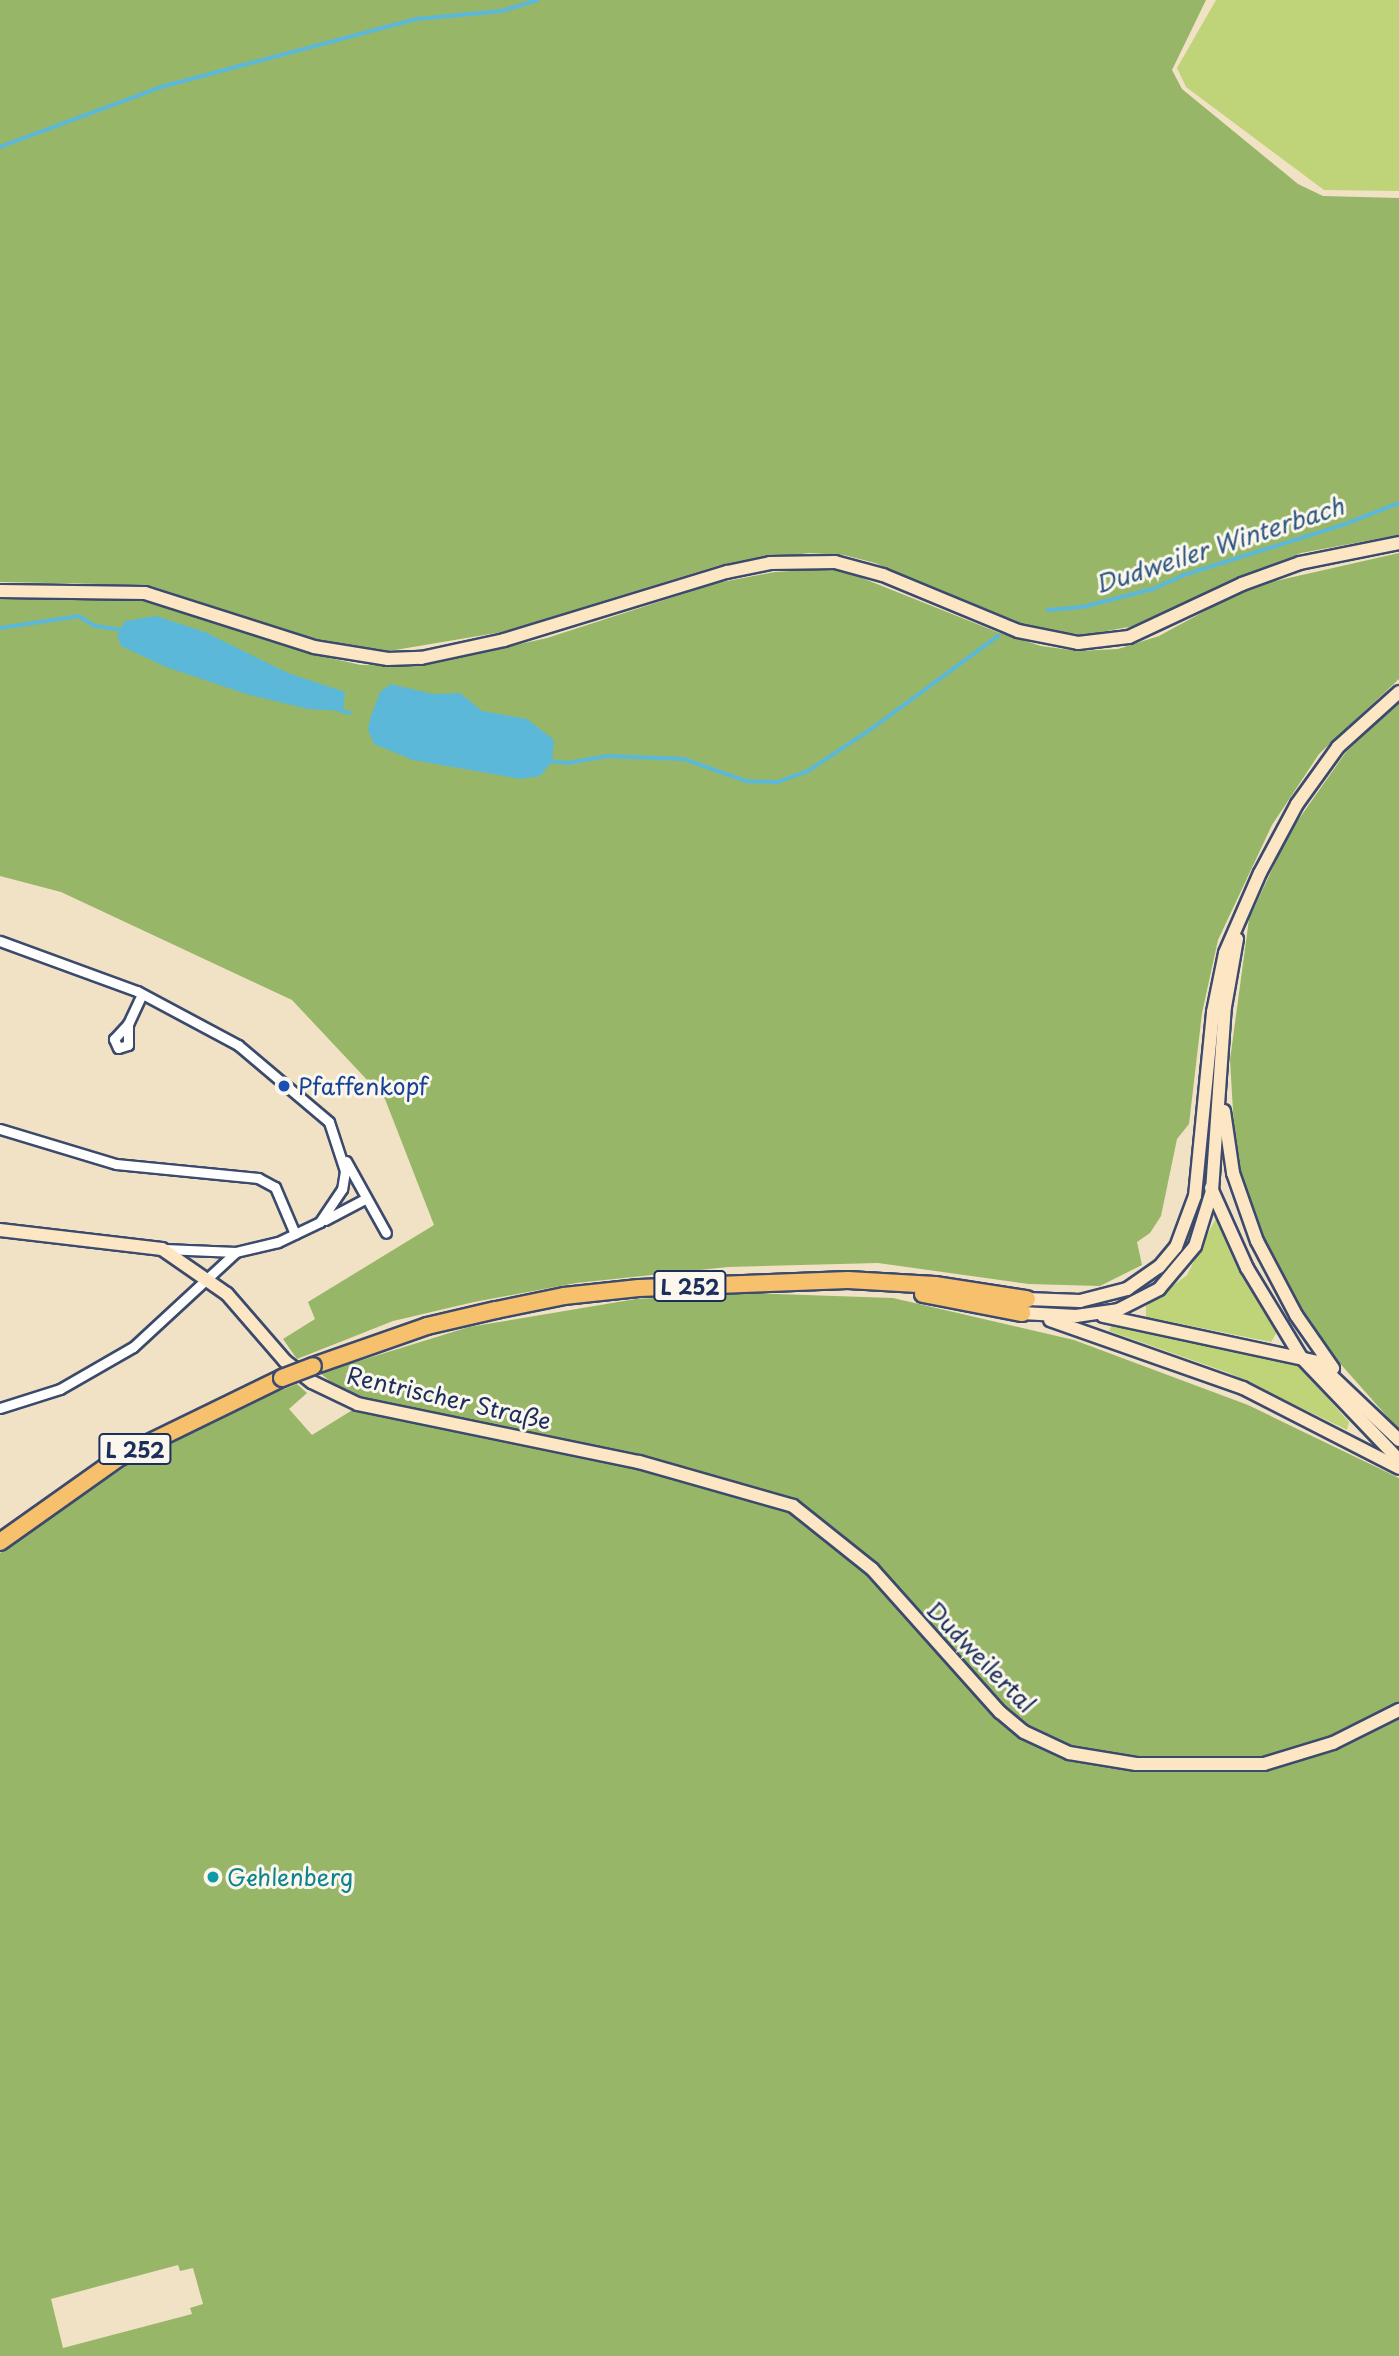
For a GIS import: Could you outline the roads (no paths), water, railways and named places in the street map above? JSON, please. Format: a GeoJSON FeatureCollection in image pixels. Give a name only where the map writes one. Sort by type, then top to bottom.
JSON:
{"type":"FeatureCollection","features":[{"type":"Feature","properties":{"kind":"highway","name":"L 252"},"geometry":{"type":"LineString","coordinates":[[0,1542],[120,1457],[282,1378],[427,1326],[564,1296],[817,1281],[1025,1306]]}},
{"type":"Feature","properties":{"kind":"main road"},"geometry":{"type":"LineString","coordinates":[[0,591],[145,593],[314,647],[388,659],[421,658],[504,640],[727,572],[770,563],[835,562],[883,575],[1018,631],[1078,643],[1129,637],[1242,584],[1300,563],[1399,543]]}},
{"type":"Feature","properties":{"kind":"main road"},"geometry":{"type":"LineString","coordinates":[[1025,1306],[1098,1298],[1127,1289],[1159,1267],[1187,1224],[1203,1147],[1218,982],[1242,917],[1279,832],[1310,784],[1338,747],[1399,692]]}},
{"type":"Feature","properties":{"kind":"main road"},"geometry":{"type":"LineString","coordinates":[[1098,1315],[1138,1302],[1178,1272],[1195,1246],[1212,1191],[1225,1007],[1242,917]]}},
{"type":"Feature","properties":{"kind":"main road"},"geometry":{"type":"LineString","coordinates":[[1221,1086],[1233,1173],[1257,1241],[1296,1315],[1352,1393]]}},
{"type":"Feature","properties":{"kind":"main road"},"geometry":{"type":"LineString","coordinates":[[1203,1147],[1212,1191],[1247,1268],[1301,1357],[1399,1460]]}},
{"type":"Feature","properties":{"kind":"main road","name":"Rentrischer Straße"},"geometry":{"type":"LineString","coordinates":[[0,1230],[162,1249],[228,1293],[285,1361],[341,1398],[639,1462],[778,1499],[813,1518],[872,1569]]}},
{"type":"Feature","properties":{"kind":"main road"},"geometry":{"type":"LineString","coordinates":[[1025,1306],[1098,1315],[1301,1357],[1328,1368],[1399,1440]]}},
{"type":"Feature","properties":{"kind":"main road"},"geometry":{"type":"LineString","coordinates":[[1025,1306],[1242,1388],[1399,1468]]}},
{"type":"Feature","properties":{"kind":"main road","name":"Dudweilertal"},"geometry":{"type":"LineString","coordinates":[[872,1569],[1000,1712],[1024,1732],[1069,1753],[1136,1764],[1264,1764],[1333,1743],[1399,1710]]}},
{"type":"Feature","properties":{"kind":"street"},"geometry":{"type":"LineString","coordinates":[[0,941],[142,993],[238,1045],[329,1122],[365,1199],[386,1233]]}},
{"type":"Feature","properties":{"kind":"street"},"geometry":{"type":"LineString","coordinates":[[128,1024],[142,993]]}},
{"type":"Feature","properties":{"kind":"street"},"geometry":{"type":"LineString","coordinates":[[0,1129],[116,1164],[258,1178],[275,1187],[295,1234]]}},
{"type":"Feature","properties":{"kind":"street"},"geometry":{"type":"LineString","coordinates":[[320,1222],[342,1189],[342,1153]]}},
{"type":"Feature","properties":{"kind":"street"},"geometry":{"type":"LineString","coordinates":[[162,1249],[236,1252],[295,1234],[365,1199]]}},
{"type":"Feature","properties":{"kind":"street"},"geometry":{"type":"LineString","coordinates":[[0,1408],[60,1389],[108,1363],[210,1280],[236,1252]]}},
{"type":"Feature","properties":{"kind":"water"},"geometry":{"type":"Polygon","coordinates":[[[156,616],[205,632],[288,673],[345,692],[343,711],[308,709],[246,694],[166,667],[121,646],[117,636],[125,621],[156,616]]]}},
{"type":"Feature","properties":{"kind":"water"},"geometry":{"type":"Polygon","coordinates":[[[391,684],[433,694],[460,693],[482,711],[527,719],[554,740],[552,762],[540,776],[521,779],[413,760],[374,744],[368,730],[370,719],[380,692],[391,684]]]}},
{"type":"Feature","properties":{"kind":"waterway"},"geometry":{"type":"LineString","coordinates":[[0,147],[161,87],[417,19],[502,11],[537,0]]}},
{"type":"Feature","properties":{"kind":"waterway","name":"Dudweiler Winterbach"},"geometry":{"type":"LineString","coordinates":[[1048,610],[1082,607],[1153,589],[1184,575],[1343,525],[1399,503]]}},
{"type":"Feature","properties":{"kind":"waterway","name":"Dudweiler Winterbach"},"geometry":{"type":"LineString","coordinates":[[0,628],[79,616],[95,626],[122,630]]}},
{"type":"Feature","properties":{"kind":"waterway","name":"Dudweiler Winterbach"},"geometry":{"type":"LineString","coordinates":[[550,761],[568,763],[607,756],[684,759],[746,781],[778,782],[808,771],[870,730],[998,636]]}},
{"type":"Feature","properties":{"kind":"waterway","name":"Dudweiler Winterbach"},"geometry":{"type":"LineString","coordinates":[[339,710],[350,713]]}},
{"type":"Feature","properties":{"kind":"place","name":"Pfaffenkopf"},"geometry":{"type":"Point","coordinates":[284,1086]}},
{"type":"Feature","properties":{"kind":"place","name":"Gehlenberg"},"geometry":{"type":"Point","coordinates":[213,1877]}}]}
